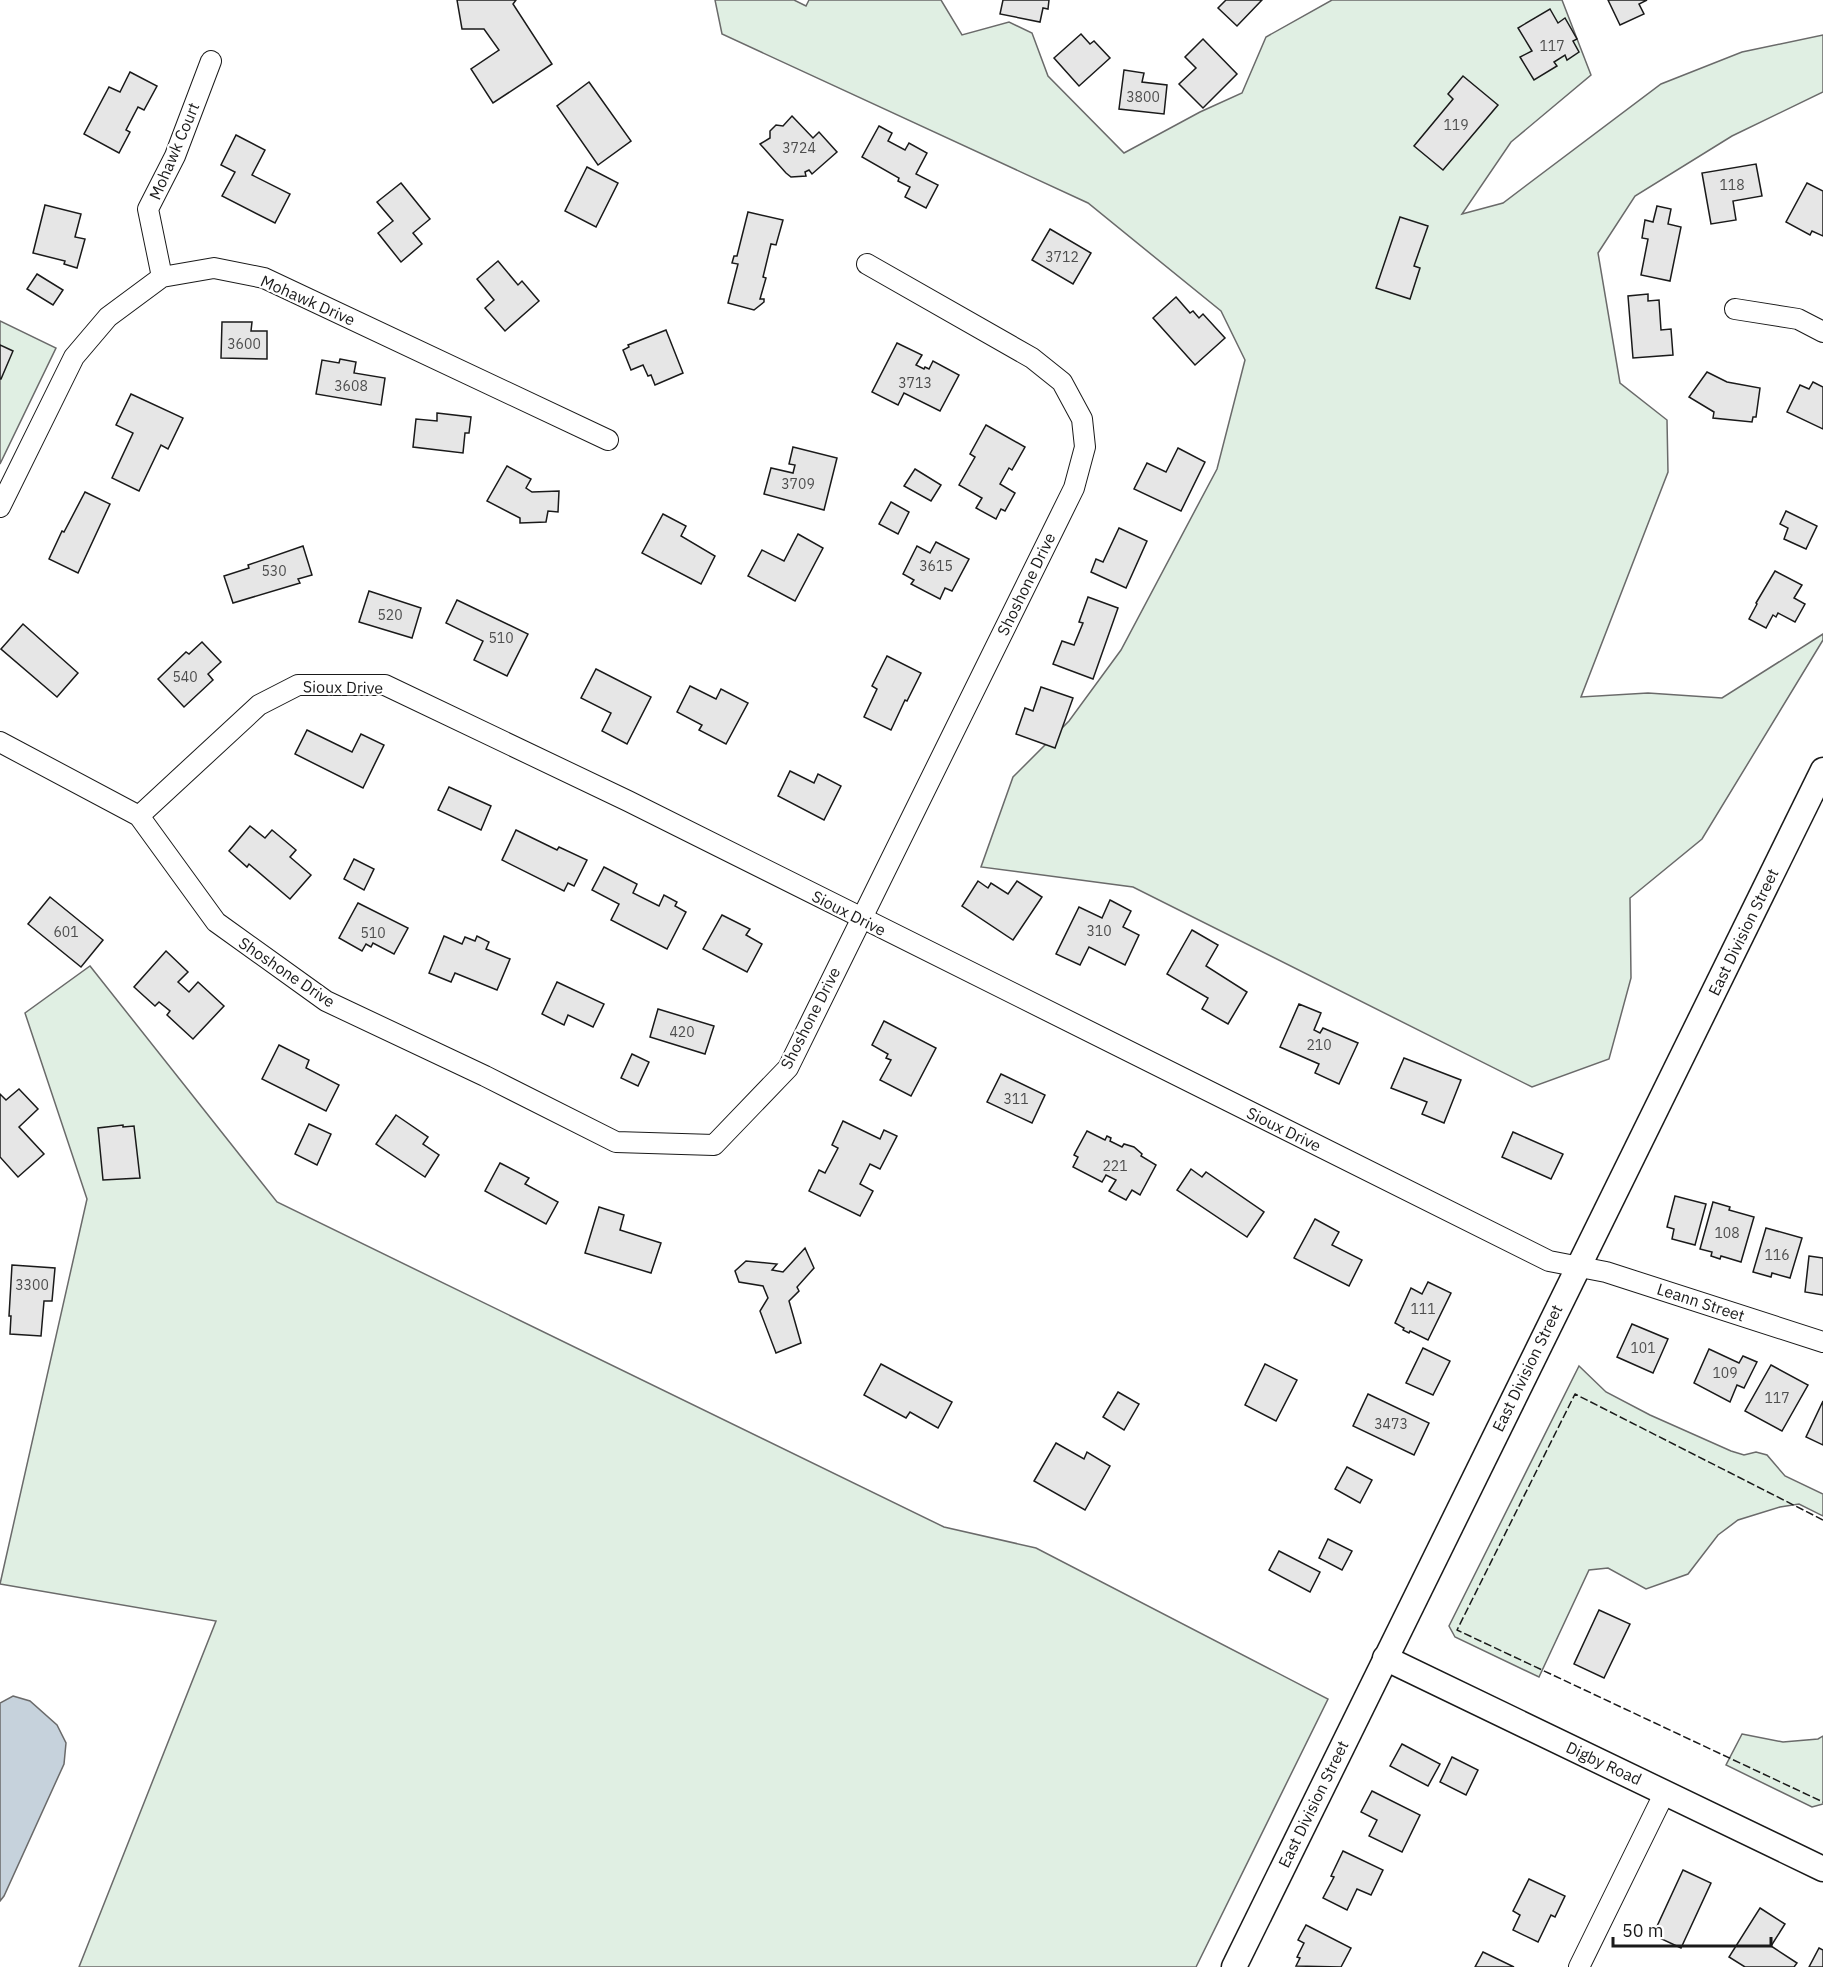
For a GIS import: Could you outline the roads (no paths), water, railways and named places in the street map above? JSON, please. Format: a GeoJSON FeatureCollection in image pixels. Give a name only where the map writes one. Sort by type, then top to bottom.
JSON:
{"type":"FeatureCollection","features":[{"type":"Feature","properties":{"kind":"street","name":"Mohawk Court"},"geometry":{"type":"LineString","coordinates":[[162,277],[148,209],[175,156],[211,61]]}},
{"type":"Feature","properties":{"kind":"street","name":"Shoshone Drive"},"geometry":{"type":"LineString","coordinates":[[0,742],[139,816],[216,922],[326,1001],[485,1076],[616,1142],[714,1145],[788,1068],[1074,488],[1085,447],[1082,419],[1062,382],[1032,358],[867,264]]}},
{"type":"Feature","properties":{"kind":"street","name":"Mohawk Drive"},"geometry":{"type":"LineString","coordinates":[[0,507],[74,357],[108,317],[162,277],[214,268],[264,278],[608,440]]}},
{"type":"Feature","properties":{"kind":"street"},"geometry":{"type":"LineString","coordinates":[[1735,309],[1798,320],[1823,332]]}},
{"type":"Feature","properties":{"kind":"street","name":"Sioux Drive"},"geometry":{"type":"LineString","coordinates":[[139,816],[259,705],[298,685],[385,685],[628,801],[1549,1261],[1577,1267]]}},
{"type":"Feature","properties":{"kind":"street","name":"East Division Street"},"geometry":{"type":"LineString","coordinates":[[1234,1967],[1823,770]]}},
{"type":"Feature","properties":{"kind":"street","name":"Leann Street"},"geometry":{"type":"LineString","coordinates":[[1577,1267],[1606,1272],[1823,1342]]}},
{"type":"Feature","properties":{"kind":"street","name":"Digby Road"},"geometry":{"type":"LineString","coordinates":[[1385,1658],[1823,1869]]}},
{"type":"Feature","properties":{"kind":"street"},"geometry":{"type":"LineString","coordinates":[[1579,1967],[1665,1792]]}}]}
